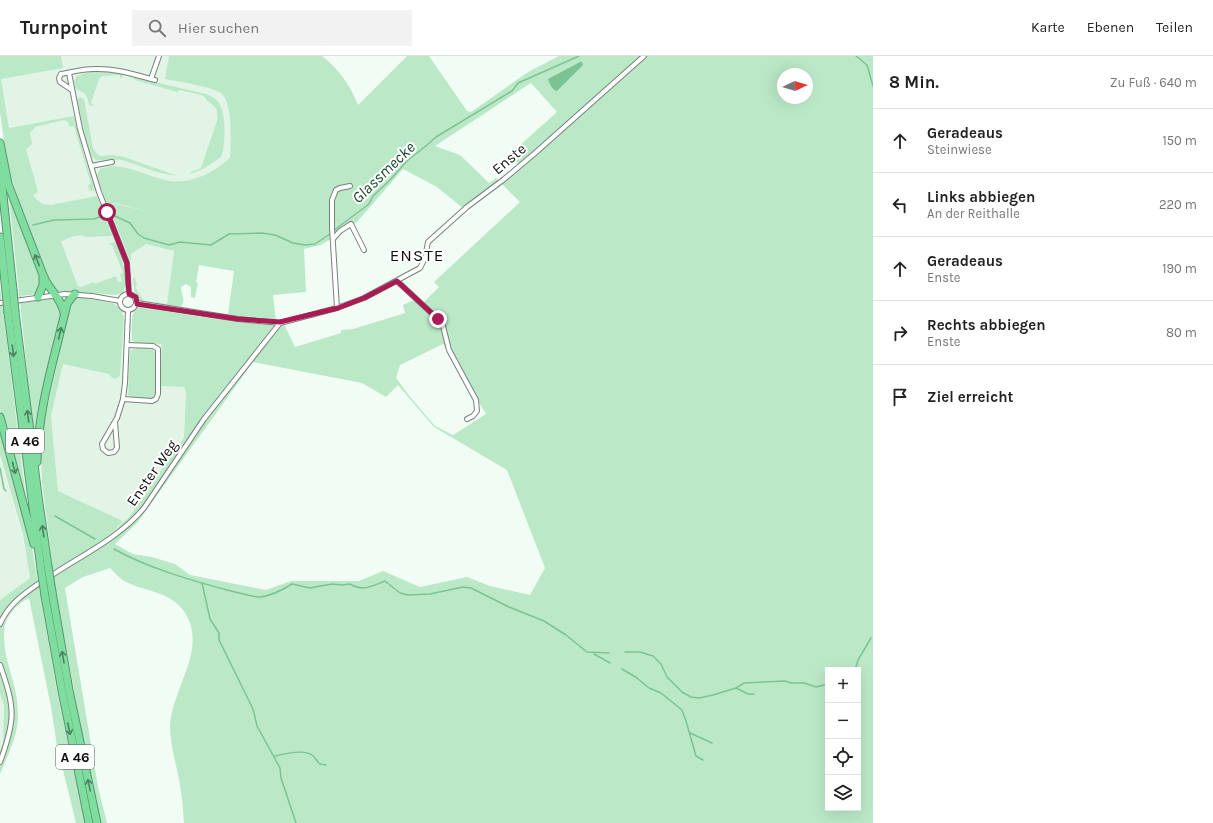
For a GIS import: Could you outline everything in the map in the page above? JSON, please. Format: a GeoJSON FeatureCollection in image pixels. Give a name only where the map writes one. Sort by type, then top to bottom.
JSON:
{"type":"FeatureCollection","features":[{"type":"Feature","properties":{"kind":"highway"},"geometry":{"type":"LineString","coordinates":[[0,143],[8,184],[47,285],[63,306],[65,315]]}},
{"type":"Feature","properties":{"kind":"highway","name":"A 46"},"geometry":{"type":"LineString","coordinates":[[0,163],[9,290]]}},
{"type":"Feature","properties":{"kind":"highway","name":"A 46"},"geometry":{"type":"LineString","coordinates":[[0,237],[9,290],[38,496],[45,596],[62,691],[89,823]]}},
{"type":"Feature","properties":{"kind":"highway"},"geometry":{"type":"LineString","coordinates":[[38,297],[43,285],[43,275]]}},
{"type":"Feature","properties":{"kind":"highway"},"geometry":{"type":"LineString","coordinates":[[38,496],[37,463],[39,432],[43,407],[68,302],[75,294]]}},
{"type":"Feature","properties":{"kind":"highway","name":"A 46"},"geometry":{"type":"LineString","coordinates":[[12,312],[44,568],[52,592],[69,690],[97,823]]}},
{"type":"Feature","properties":{"kind":"highway"},"geometry":{"type":"LineString","coordinates":[[0,417],[44,568]]}},
{"type":"Feature","properties":{"kind":"street"},"geometry":{"type":"LineString","coordinates":[[72,90],[58,80],[61,74],[94,69],[106,69],[153,79],[159,56]]}},
{"type":"Feature","properties":{"kind":"street","name":"Enste"},"geometry":{"type":"LineString","coordinates":[[137,304],[238,319],[280,322],[338,308],[364,298],[420,268],[425,258],[428,242],[467,207],[534,154],[644,56]]}},
{"type":"Feature","properties":{"kind":"street"},"geometry":{"type":"LineString","coordinates":[[69,72],[80,129],[90,166],[127,263],[129,294]]}},
{"type":"Feature","properties":{"kind":"street"},"geometry":{"type":"LineString","coordinates":[[90,166],[112,162]]}},
{"type":"Feature","properties":{"kind":"street"},"geometry":{"type":"LineString","coordinates":[[338,308],[332,210],[334,194],[337,189],[350,186]]}},
{"type":"Feature","properties":{"kind":"street"},"geometry":{"type":"LineString","coordinates":[[333,237],[351,224],[364,250]]}},
{"type":"Feature","properties":{"kind":"street"},"geometry":{"type":"LineString","coordinates":[[397,281],[412,296],[431,311],[443,326],[449,350],[476,400],[477,411],[467,420]]}},
{"type":"Feature","properties":{"kind":"street"},"geometry":{"type":"LineString","coordinates":[[0,303],[38,297],[75,294],[120,301]]}},
{"type":"Feature","properties":{"kind":"street"},"geometry":{"type":"LineString","coordinates":[[129,294],[136,297],[137,304],[133,309],[128,310],[122,307],[120,301],[123,296],[129,294]]}},
{"type":"Feature","properties":{"kind":"street"},"geometry":{"type":"LineString","coordinates":[[115,422],[117,448],[114,452],[108,453],[102,446],[119,414],[126,383],[128,310]]}},
{"type":"Feature","properties":{"kind":"street","name":"Enster Weg"},"geometry":{"type":"LineString","coordinates":[[0,624],[6,611],[19,597],[104,543],[138,516],[204,420],[280,322]]}},
{"type":"Feature","properties":{"kind":"street"},"geometry":{"type":"LineString","coordinates":[[123,399],[152,401],[156,399],[158,394],[158,349],[153,346],[127,345]]}},
{"type":"Feature","properties":{"kind":"street"},"geometry":{"type":"LineString","coordinates":[[0,665],[10,695],[12,710],[12,726],[0,762]]}},
{"type":"Feature","properties":{"kind":"shaded area"},"geometry":{"type":"Polygon","coordinates":[[[0,56],[264,56],[293,138],[298,168],[194,221],[172,305],[144,301],[134,286],[125,285],[123,292],[116,295],[59,292],[31,236],[8,169],[0,114],[0,56]]]}},
{"type":"Feature","properties":{"kind":"shaded area"},"geometry":{"type":"Polygon","coordinates":[[[0,56],[61,56],[63,68],[1,79],[9,128],[74,116],[95,190],[89,190],[88,185],[91,184],[74,126],[70,127],[67,121],[64,120],[35,127],[30,133],[32,144],[26,149],[38,192],[33,195],[43,204],[51,205],[97,196],[112,235],[86,237],[76,236],[61,242],[78,286],[81,287],[94,282],[95,284],[116,276],[118,282],[122,281],[120,274],[123,273],[112,245],[109,245],[114,242],[116,243],[120,253],[125,279],[124,290],[120,294],[59,292],[51,288],[8,169],[0,112],[0,56]]]}},
{"type":"Feature","properties":{"kind":"shaded area"},"geometry":{"type":"Polygon","coordinates":[[[169,56],[322,56],[343,78],[352,91],[358,105],[407,56],[429,56],[467,111],[471,112],[528,72],[559,56],[873,56],[873,823],[184,823],[181,791],[172,747],[170,726],[172,711],[191,653],[193,638],[190,624],[183,610],[171,599],[126,582],[110,568],[83,577],[65,588],[98,787],[107,823],[101,823],[92,789],[55,585],[42,483],[41,458],[44,424],[70,303],[75,298],[83,297],[115,304],[124,316],[120,376],[115,379],[109,374],[63,364],[51,416],[58,491],[123,521],[111,534],[129,517],[184,437],[186,392],[184,387],[160,386],[162,344],[137,343],[132,340],[132,317],[139,306],[276,324],[279,327],[284,324],[295,347],[341,333],[341,330],[353,329],[405,313],[403,305],[417,298],[423,303],[439,287],[434,282],[520,202],[499,181],[464,209],[437,187],[403,169],[356,223],[321,245],[304,249],[306,292],[273,295],[276,321],[242,318],[228,314],[234,271],[199,265],[195,298],[191,297],[191,287],[186,284],[181,287],[183,302],[180,308],[141,303],[134,291],[133,278],[135,278],[137,286],[135,287],[144,301],[167,304],[174,251],[146,244],[131,254],[130,260],[108,205],[116,204],[150,212],[116,203],[107,205],[97,175],[100,169],[110,166],[132,169],[165,180],[192,180],[216,169],[230,158],[230,115],[226,99],[218,91],[165,79],[169,56]],[[531,83],[435,146],[460,155],[489,183],[496,178],[499,181],[518,164],[510,154],[557,112],[531,83]],[[443,344],[400,365],[396,378],[435,426],[453,435],[486,414],[443,344]],[[253,362],[137,523],[115,544],[133,554],[152,557],[175,564],[190,575],[266,590],[291,581],[359,581],[383,571],[420,587],[467,577],[490,586],[530,595],[545,568],[507,470],[434,427],[398,385],[386,397],[362,383],[253,362]]]}},
{"type":"Feature","properties":{"kind":"shaded area"},"geometry":{"type":"Polygon","coordinates":[[[582,62],[583,65],[557,91],[554,89],[548,79],[582,62]]]}},
{"type":"Feature","properties":{"kind":"shaded area"},"geometry":{"type":"Polygon","coordinates":[[[89,72],[110,72],[124,75],[120,79],[120,75],[102,76],[99,79],[91,103],[94,105],[92,106],[89,105],[85,94],[75,88],[74,81],[77,76],[89,72]]]}},
{"type":"Feature","properties":{"kind":"shaded area"},"geometry":{"type":"Polygon","coordinates":[[[133,77],[206,94],[213,97],[219,103],[223,114],[224,145],[221,157],[203,169],[190,174],[191,172],[201,168],[217,121],[218,115],[216,108],[204,96],[180,90],[177,92],[135,80],[133,77]]]}},
{"type":"Feature","properties":{"kind":"shaded area"},"geometry":{"type":"Polygon","coordinates":[[[80,97],[84,99],[93,148],[97,154],[101,156],[113,155],[124,157],[178,176],[160,173],[122,160],[96,160],[92,157],[86,142],[77,100],[80,97]]]}},
{"type":"Feature","properties":{"kind":"shaded area"},"geometry":{"type":"Polygon","coordinates":[[[8,189],[40,276],[41,287],[36,294],[22,296],[23,303],[52,298],[59,304],[62,316],[35,445],[8,189]]]}},
{"type":"Feature","properties":{"kind":"shaded area"},"geometry":{"type":"Polygon","coordinates":[[[0,286],[27,506],[0,409],[0,286]]]}},
{"type":"Feature","properties":{"kind":"shaded area"},"geometry":{"type":"Polygon","coordinates":[[[148,307],[186,392],[184,437],[129,517],[107,538],[123,521],[58,491],[51,416],[63,364],[121,319],[133,321],[148,307]]]}},
{"type":"Feature","properties":{"kind":"shaded area"},"geometry":{"type":"Polygon","coordinates":[[[138,348],[153,350],[156,354],[156,393],[152,398],[133,398],[128,395],[130,351],[138,348]]]}},
{"type":"Feature","properties":{"kind":"shaded area"},"geometry":{"type":"Polygon","coordinates":[[[0,426],[32,548],[57,691],[85,823],[76,823],[57,746],[51,707],[29,598],[15,608],[9,615],[5,624],[5,648],[17,701],[18,721],[12,744],[0,774],[0,751],[3,744],[4,706],[0,693],[0,600],[30,578],[23,535],[0,455],[0,426]]]}},
{"type":"Feature","properties":{"kind":"shaded area"},"geometry":{"type":"Polygon","coordinates":[[[0,457],[22,534],[30,578],[0,600],[0,457]]]}},
{"type":"Feature","properties":{"kind":"shaded area"},"geometry":{"type":"Polygon","coordinates":[[[0,693],[4,706],[3,744],[0,751],[0,693]]]}},
{"type":"Feature","properties":{"kind":"waterway","name":"Glassmecke"},"geometry":{"type":"LineString","coordinates":[[333,231],[369,204],[373,196],[407,161],[436,137],[512,91],[518,83],[579,56]]}},
{"type":"Feature","properties":{"kind":"waterway","name":"Glassmecke"},"geometry":{"type":"LineString","coordinates":[[856,56],[867,65],[873,86]]}},
{"type":"Feature","properties":{"kind":"waterway","name":"Glassmecke"},"geometry":{"type":"LineString","coordinates":[[33,225],[54,220],[94,219],[102,216],[115,216],[130,223],[138,234],[144,238],[169,245],[180,242],[211,245],[229,234],[262,233],[275,235],[293,243],[305,245],[315,244],[330,234]]}},
{"type":"Feature","properties":{"kind":"waterway"},"geometry":{"type":"LineString","coordinates":[[0,468],[4,489],[6,491]]}},
{"type":"Feature","properties":{"kind":"waterway"},"geometry":{"type":"LineString","coordinates":[[55,516],[95,539]]}},
{"type":"Feature","properties":{"kind":"waterway"},"geometry":{"type":"LineString","coordinates":[[114,549],[127,556],[169,573],[256,597],[272,594],[292,584],[310,588],[332,584],[350,584],[364,588],[385,581],[400,593],[408,595],[430,594],[463,587],[471,588],[509,607],[544,621],[566,635],[587,652],[609,653]]}},
{"type":"Feature","properties":{"kind":"waterway"},"geometry":{"type":"LineString","coordinates":[[202,583],[210,619],[219,633],[219,640],[253,709],[257,726],[280,768],[281,778],[296,823]]}},
{"type":"Feature","properties":{"kind":"waterway"},"geometry":{"type":"LineString","coordinates":[[856,667],[858,660],[871,638]]}},
{"type":"Feature","properties":{"kind":"waterway"},"geometry":{"type":"LineString","coordinates":[[625,652],[640,652],[653,656],[661,664],[667,677],[682,692],[691,697],[699,698],[713,695],[736,688],[744,683],[785,681],[791,683],[804,683],[816,687],[825,685]]}},
{"type":"Feature","properties":{"kind":"waterway"},"geometry":{"type":"LineString","coordinates":[[594,654],[610,663]]}},
{"type":"Feature","properties":{"kind":"waterway"},"geometry":{"type":"LineString","coordinates":[[622,669],[637,678],[649,688],[661,693],[682,710],[696,756],[703,760]]}},
{"type":"Feature","properties":{"kind":"waterway"},"geometry":{"type":"LineString","coordinates":[[736,688],[748,694],[754,694]]}},
{"type":"Feature","properties":{"kind":"waterway"},"geometry":{"type":"LineString","coordinates":[[690,733],[712,743]]}},
{"type":"Feature","properties":{"kind":"waterway"},"geometry":{"type":"LineString","coordinates":[[275,756],[294,752],[304,752],[312,755],[320,764],[326,765]]}},
{"type":"Feature","properties":{"kind":"district","name":"ENSTE"},"geometry":{"type":"Point","coordinates":[417,255]}},
{"type":"Feature","properties":{"kind":"route"},"geometry":{"type":"LineString","coordinates":[[107,212],[128,266],[129,294],[136,297],[137,304],[238,319],[280,322],[338,308],[364,298],[397,281],[438,319]]}}]}
